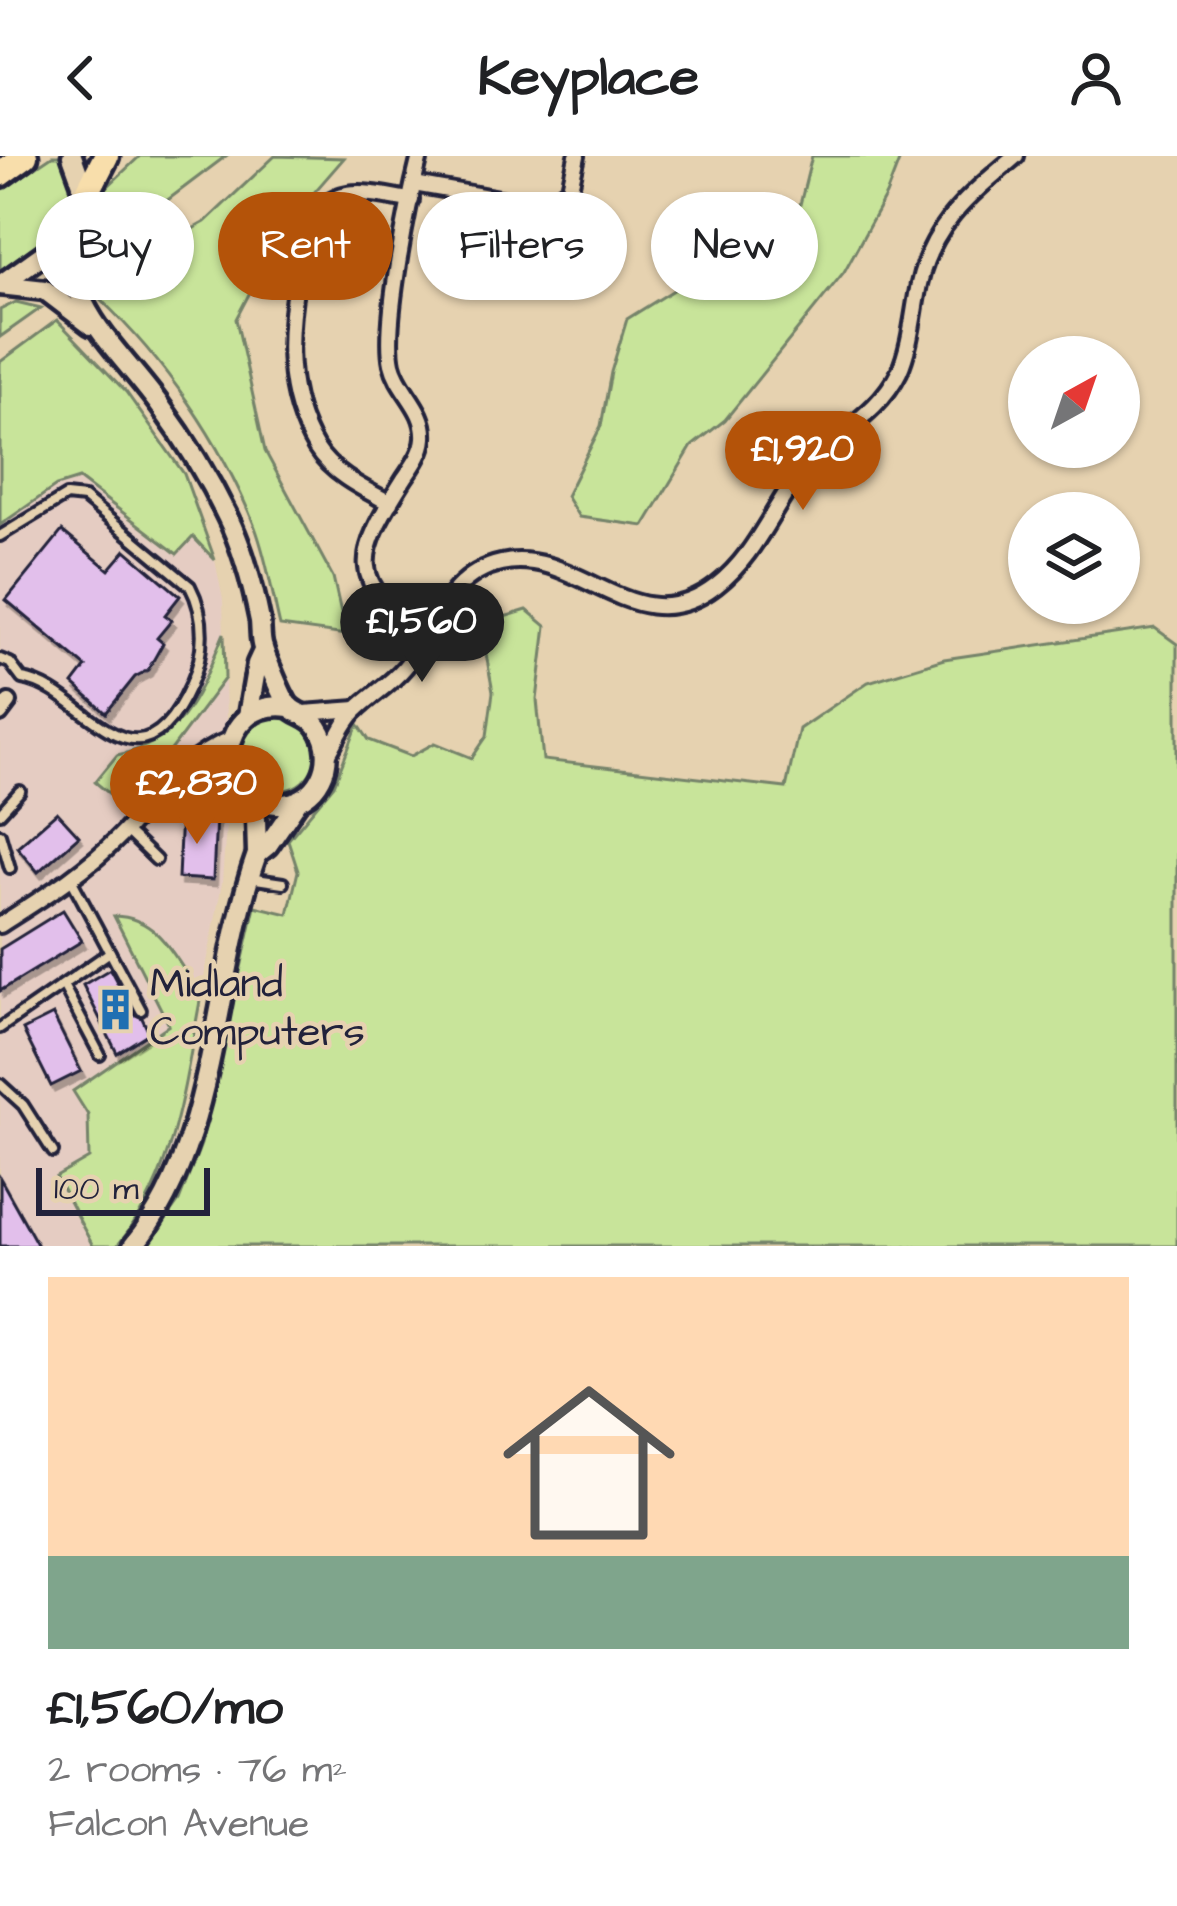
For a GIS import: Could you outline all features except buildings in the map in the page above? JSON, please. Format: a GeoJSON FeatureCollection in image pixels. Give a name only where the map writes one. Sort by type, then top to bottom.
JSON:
{"type":"FeatureCollection","features":[{"type":"Feature","properties":{"kind":"highway"},"geometry":{"type":"LineString","coordinates":[[0,174],[25,156]]}},
{"type":"Feature","properties":{"kind":"highway"},"geometry":{"type":"LineString","coordinates":[[88,192],[106,156]]}},
{"type":"Feature","properties":{"kind":"street"},"geometry":{"type":"LineString","coordinates":[[72,156],[81,192]]}},
{"type":"Feature","properties":{"kind":"street"},"geometry":{"type":"LineString","coordinates":[[420,156],[389,345],[392,368],[419,412],[424,436],[418,456],[368,546],[367,574],[390,610],[427,635]]}},
{"type":"Feature","properties":{"kind":"street"},"geometry":{"type":"LineString","coordinates":[[390,503],[343,475],[315,446],[293,386],[290,317],[305,229],[331,200],[354,194],[412,192],[545,207],[570,188],[577,156]]}},
{"type":"Feature","properties":{"kind":"street"},"geometry":{"type":"LineString","coordinates":[[256,854],[268,845],[298,801],[317,786],[328,755],[357,709],[397,677],[443,605],[466,579],[506,562],[542,565],[657,607],[682,604],[716,586],[754,547],[810,461],[867,414],[890,387],[907,350],[922,274],[938,231],[969,196],[1016,156]]}},
{"type":"Feature","properties":{"kind":"street"},"geometry":{"type":"LineString","coordinates":[[0,285],[36,259]]}},
{"type":"Feature","properties":{"kind":"street"},"geometry":{"type":"LineString","coordinates":[[0,285],[36,286]]}},
{"type":"Feature","properties":{"kind":"street"},"geometry":{"type":"LineString","coordinates":[[73,300],[158,402],[202,464],[233,528],[260,623],[263,651],[297,710],[321,731],[328,755]]}},
{"type":"Feature","properties":{"kind":"street"},"geometry":{"type":"LineString","coordinates":[[0,924],[71,878],[190,762],[231,739],[248,716],[256,664],[263,651]]}},
{"type":"Feature","properties":{"kind":"street"},"geometry":{"type":"LineString","coordinates":[[248,716],[268,707],[357,709]]}},
{"type":"Feature","properties":{"kind":"street"},"geometry":{"type":"LineString","coordinates":[[133,1246],[164,1199],[188,1146],[256,854],[256,819],[251,797],[233,775],[231,739]]}},
{"type":"Feature","properties":{"kind":"street"},"geometry":{"type":"LineString","coordinates":[[190,762],[233,775]]}},
{"type":"Feature","properties":{"kind":"street"},"geometry":{"type":"LineString","coordinates":[[251,797],[274,805],[298,801]]}},
{"type":"Feature","properties":{"kind":"lane"},"geometry":{"type":"LineString","coordinates":[[0,536],[74,494],[190,586],[199,602],[201,652],[175,711],[149,735],[132,740],[117,737],[83,715],[44,682],[22,679],[10,663],[0,659]]}},
{"type":"Feature","properties":{"kind":"lane"},"geometry":{"type":"LineString","coordinates":[[4,708],[22,679]]}},
{"type":"Feature","properties":{"kind":"lane"},"geometry":{"type":"LineString","coordinates":[[0,813],[20,791]]}},
{"type":"Feature","properties":{"kind":"lane"},"geometry":{"type":"LineString","coordinates":[[125,830],[157,860]]}},
{"type":"Feature","properties":{"kind":"lane"},"geometry":{"type":"LineString","coordinates":[[0,834],[10,868]]}},
{"type":"Feature","properties":{"kind":"lane"},"geometry":{"type":"LineString","coordinates":[[71,878],[141,1010]]}},
{"type":"Feature","properties":{"kind":"lane"},"geometry":{"type":"LineString","coordinates":[[248,878],[283,883]]}},
{"type":"Feature","properties":{"kind":"lane"},"geometry":{"type":"LineString","coordinates":[[0,1028],[110,952]]}},
{"type":"Feature","properties":{"kind":"lane"},"geometry":{"type":"LineString","coordinates":[[63,985],[100,1055]]}},
{"type":"Feature","properties":{"kind":"lane"},"geometry":{"type":"LineString","coordinates":[[0,1084],[23,1105],[53,1152]]}},
{"type":"Feature","properties":{"kind":"shaded area"},"geometry":{"type":"Polygon","coordinates":[[[69,334],[126,392],[184,474],[215,560],[223,600],[228,799],[222,883],[172,1147],[133,1227],[117,1246],[0,1246],[0,383],[69,334]]]}},
{"type":"Feature","properties":{"kind":"green space"},"geometry":{"type":"Polygon","coordinates":[[[52,156],[67,156],[78,189],[36,192],[36,253],[0,277],[0,191],[52,156]]]}},
{"type":"Feature","properties":{"kind":"green space"},"geometry":{"type":"Polygon","coordinates":[[[140,156],[226,156],[178,192],[103,191],[140,156]]]}},
{"type":"Feature","properties":{"kind":"green space"},"geometry":{"type":"Polygon","coordinates":[[[275,156],[344,158],[314,192],[237,192],[275,156]]]}},
{"type":"Feature","properties":{"kind":"green space"},"geometry":{"type":"Polygon","coordinates":[[[812,156],[901,156],[886,195],[844,272],[725,420],[692,446],[644,526],[579,517],[566,496],[601,426],[627,319],[658,300],[818,300],[818,192],[803,192],[812,156]]]}},
{"type":"Feature","properties":{"kind":"green space"},"geometry":{"type":"Polygon","coordinates":[[[218,210],[218,300],[246,300],[236,319],[265,451],[333,577],[346,635],[280,626],[259,539],[226,464],[168,375],[101,300],[194,300],[194,228],[218,210]]]}},
{"type":"Feature","properties":{"kind":"green space"},"geometry":{"type":"Polygon","coordinates":[[[16,302],[41,308],[0,337],[0,310],[16,302]]]}},
{"type":"Feature","properties":{"kind":"green space"},"geometry":{"type":"Polygon","coordinates":[[[57,320],[126,392],[184,474],[215,560],[193,537],[177,554],[79,479],[56,486],[0,525],[0,362],[57,320]]]}},
{"type":"Feature","properties":{"kind":"green space"},"geometry":{"type":"Polygon","coordinates":[[[527,610],[546,626],[537,700],[543,760],[786,788],[799,729],[868,682],[944,659],[1155,628],[1177,644],[1177,1246],[146,1246],[179,1201],[201,1144],[255,906],[288,914],[298,871],[288,840],[334,785],[358,724],[369,740],[411,756],[435,743],[472,758],[487,736],[493,692],[486,654],[504,617],[527,610]]]}},
{"type":"Feature","properties":{"kind":"green space"},"geometry":{"type":"Polygon","coordinates":[[[224,633],[225,678],[163,761],[123,805],[95,782],[117,755],[140,748],[174,726],[198,693],[224,633]]]}},
{"type":"Feature","properties":{"kind":"green space"},"geometry":{"type":"Polygon","coordinates":[[[257,715],[301,717],[318,744],[312,770],[298,785],[281,790],[263,787],[248,777],[240,761],[242,740],[257,715]]]}},
{"type":"Feature","properties":{"kind":"green space"},"geometry":{"type":"Polygon","coordinates":[[[114,916],[130,918],[156,933],[201,996],[183,1095],[153,1190],[117,1246],[93,1246],[56,1177],[89,1158],[88,1115],[73,1091],[169,1025],[114,916]]]}},
{"type":"Feature","properties":{"kind":"place","name":"Midland Computers"},"geometry":{"type":"Point","coordinates":[116,1009]}}]}
